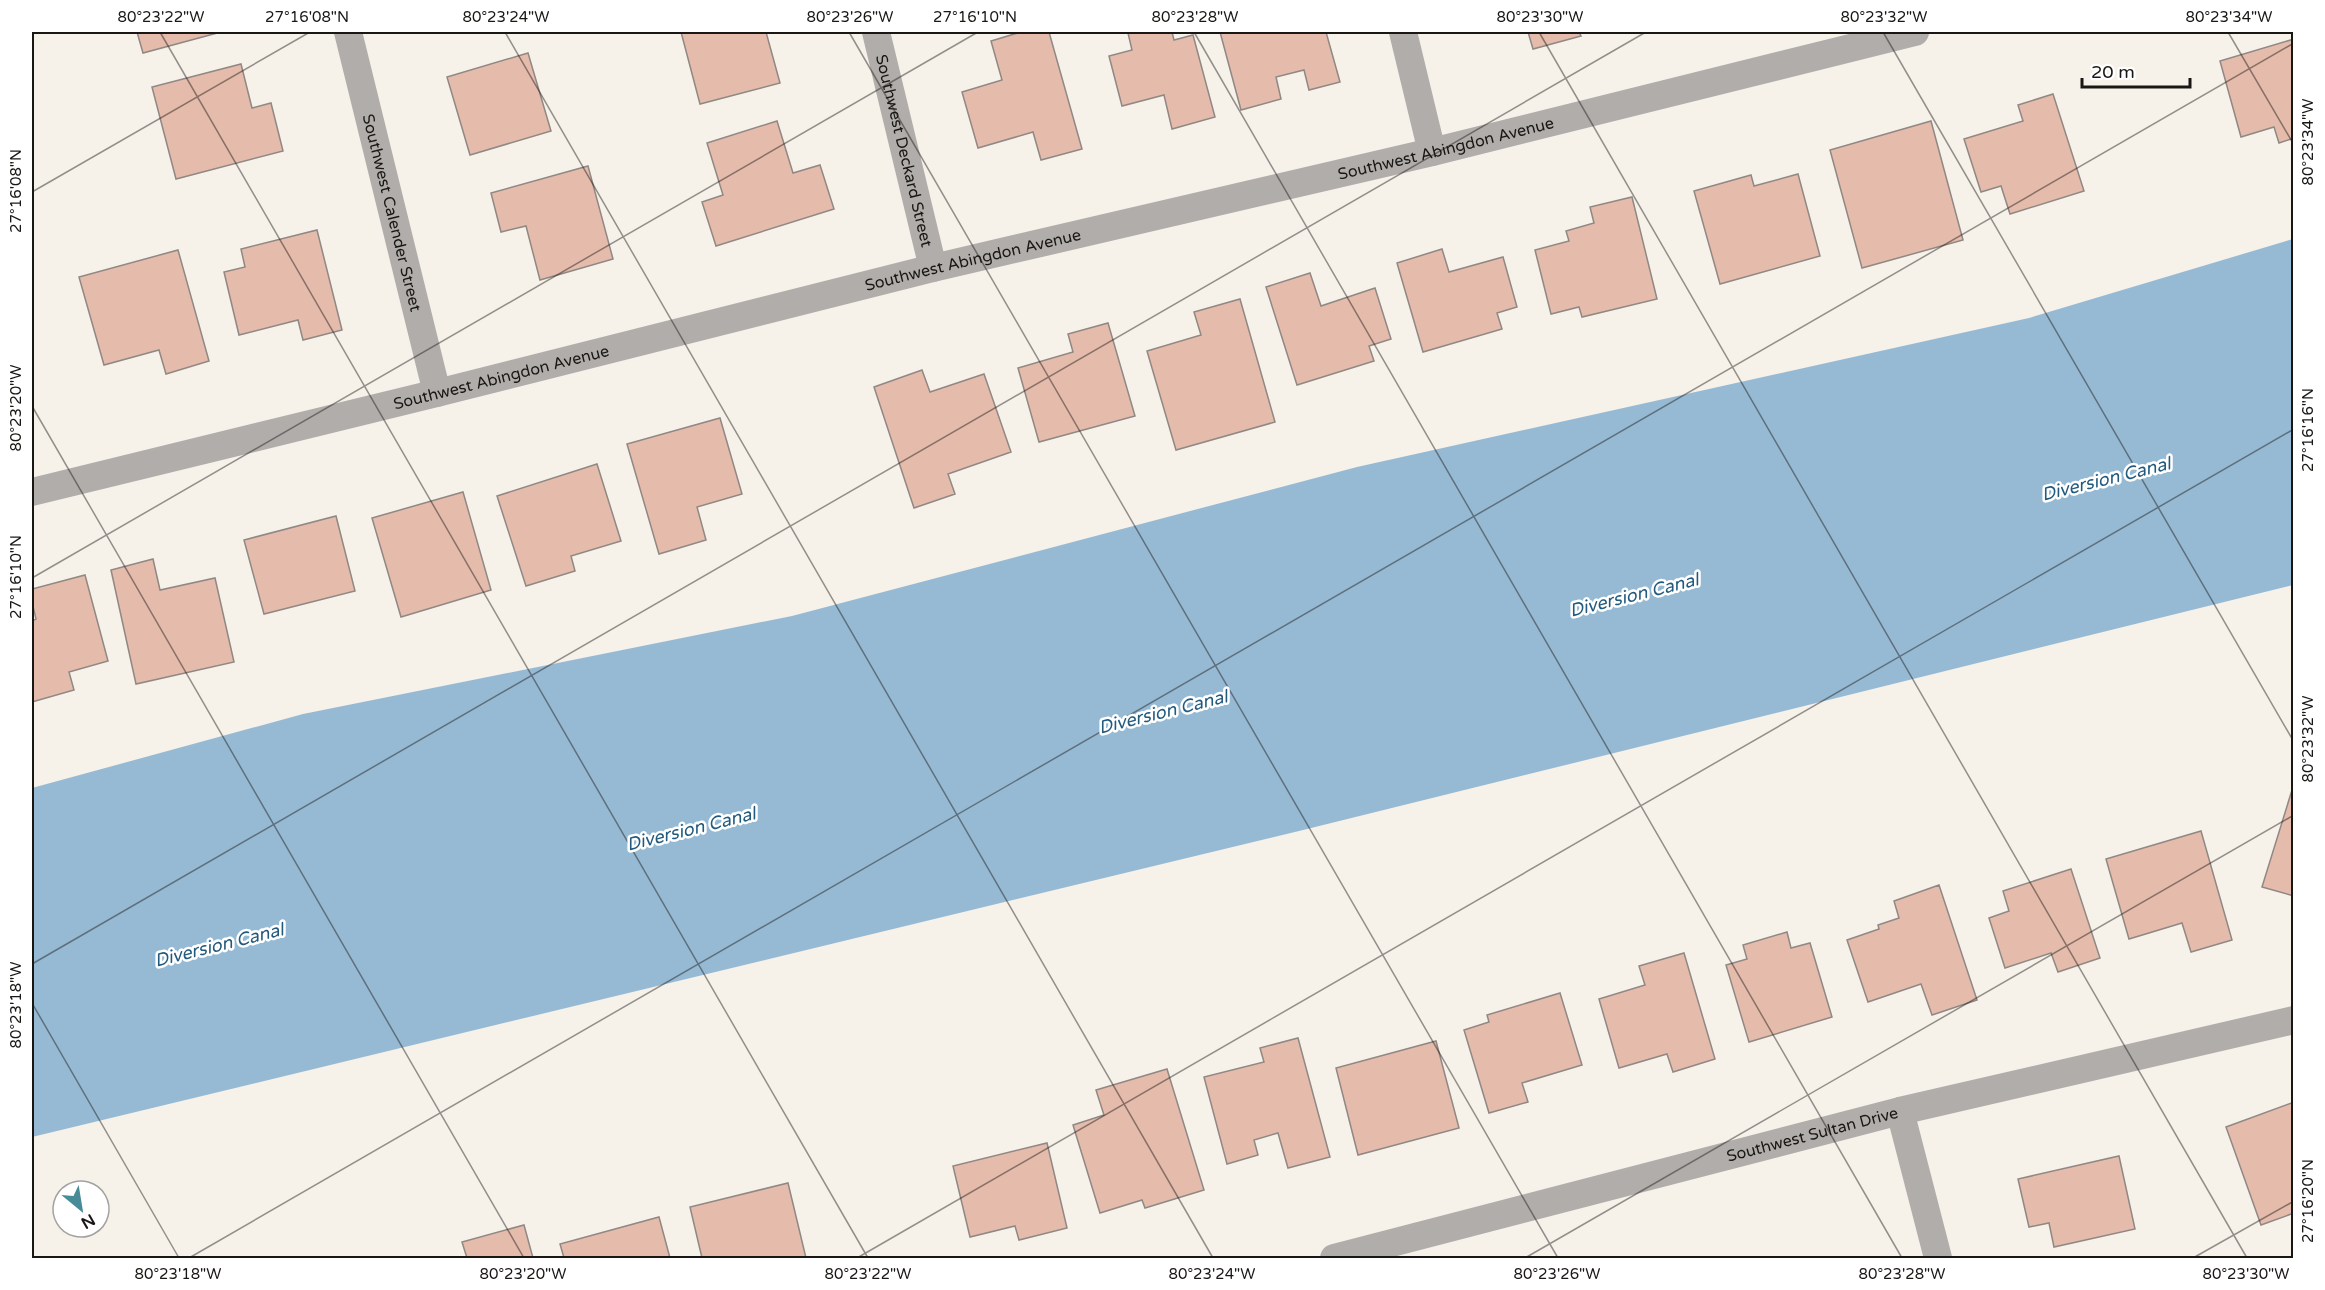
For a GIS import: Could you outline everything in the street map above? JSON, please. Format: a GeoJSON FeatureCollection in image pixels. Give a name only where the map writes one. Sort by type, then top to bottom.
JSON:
{"type":"FeatureCollection","features":[{"type":"Feature","properties":{"kind":"street","name":"Southwest Calender Street"},"geometry":{"type":"LineString","coordinates":[[348,32],[438,393]]}},
{"type":"Feature","properties":{"kind":"street","name":"Southwest Deckard Street"},"geometry":{"type":"LineString","coordinates":[[876,32],[933,268]]}},
{"type":"Feature","properties":{"kind":"street"},"geometry":{"type":"LineString","coordinates":[[1403,32],[1432,152]]}},
{"type":"Feature","properties":{"kind":"street","name":"Southwest Abingdon Avenue"},"geometry":{"type":"LineString","coordinates":[[32,492],[438,393],[933,268],[1432,152],[1915,32]]}},
{"type":"Feature","properties":{"kind":"street","name":"Southwest Sultan Drive"},"geometry":{"type":"LineString","coordinates":[[1334,1258],[1407,1250],[1900,1111],[2294,1020]]}},
{"type":"Feature","properties":{"kind":"street"},"geometry":{"type":"LineString","coordinates":[[1900,1111],[1938,1258]]}},
{"type":"Feature","properties":{"kind":"water","name":"Diversion Canal"},"geometry":{"type":"Polygon","coordinates":[[[2293,239],[2293,585],[1299,831],[32,1137],[32,788],[303,714],[792,616],[1357,467],[2029,318],[2293,239]]]}},
{"type":"Feature","properties":{"kind":"building"},"geometry":{"type":"Polygon","coordinates":[[[137,32],[221,32],[143,53],[137,32]]]}},
{"type":"Feature","properties":{"kind":"building"},"geometry":{"type":"Polygon","coordinates":[[[681,32],[766,32],[780,83],[700,104],[681,32]]]}},
{"type":"Feature","properties":{"kind":"building"},"geometry":{"type":"Polygon","coordinates":[[[1021,32],[1049,32],[1082,149],[1041,160],[1033,132],[978,148],[962,92],[1002,80],[991,41],[1021,32]]]}},
{"type":"Feature","properties":{"kind":"building"},"geometry":{"type":"Polygon","coordinates":[[[1172,32],[1174,40],[1193,35],[1215,117],[1172,129],[1164,95],[1122,106],[1109,56],[1132,50],[1128,33],[1172,32]]]}},
{"type":"Feature","properties":{"kind":"building"},"geometry":{"type":"Polygon","coordinates":[[[1220,32],[1326,32],[1340,82],[1309,90],[1304,70],[1276,77],[1281,99],[1241,110],[1220,32]]]}},
{"type":"Feature","properties":{"kind":"building"},"geometry":{"type":"Polygon","coordinates":[[[1528,32],[1579,32],[1581,36],[1533,49],[1528,32]]]}},
{"type":"Feature","properties":{"kind":"building"},"geometry":{"type":"Polygon","coordinates":[[[2294,39],[2294,138],[2279,143],[2274,127],[2241,137],[2220,61],[2294,39]]]}},
{"type":"Feature","properties":{"kind":"building"},"geometry":{"type":"Polygon","coordinates":[[[528,53],[551,131],[470,155],[447,77],[528,53]]]}},
{"type":"Feature","properties":{"kind":"building"},"geometry":{"type":"Polygon","coordinates":[[[241,64],[252,108],[271,103],[283,151],[176,179],[152,87],[241,64]]]}},
{"type":"Feature","properties":{"kind":"building"},"geometry":{"type":"Polygon","coordinates":[[[2053,94],[2084,191],[2010,214],[2001,186],[1981,192],[1964,139],[2023,121],[2018,105],[2053,94]]]}},
{"type":"Feature","properties":{"kind":"building"},"geometry":{"type":"Polygon","coordinates":[[[777,121],[793,173],[820,165],[834,209],[716,246],[702,202],[723,195],[707,143],[777,121]]]}},
{"type":"Feature","properties":{"kind":"building"},"geometry":{"type":"Polygon","coordinates":[[[1931,121],[1963,240],[1862,268],[1830,150],[1931,121]]]}},
{"type":"Feature","properties":{"kind":"building"},"geometry":{"type":"Polygon","coordinates":[[[588,166],[613,259],[540,280],[526,226],[501,232],[491,193],[588,166]]]}},
{"type":"Feature","properties":{"kind":"building"},"geometry":{"type":"Polygon","coordinates":[[[1798,174],[1820,256],[1720,284],[1694,191],[1751,175],[1754,186],[1798,174]]]}},
{"type":"Feature","properties":{"kind":"building"},"geometry":{"type":"Polygon","coordinates":[[[1632,197],[1657,299],[1582,317],[1579,307],[1551,314],[1535,250],[1569,241],[1566,231],[1594,223],[1590,207],[1632,197]]]}},
{"type":"Feature","properties":{"kind":"building"},"geometry":{"type":"Polygon","coordinates":[[[317,230],[342,330],[303,340],[298,320],[239,335],[224,272],[245,267],[241,249],[317,230]]]}},
{"type":"Feature","properties":{"kind":"building"},"geometry":{"type":"Polygon","coordinates":[[[1442,249],[1449,272],[1503,257],[1517,307],[1497,313],[1502,329],[1423,352],[1397,263],[1442,249]]]}},
{"type":"Feature","properties":{"kind":"building"},"geometry":{"type":"Polygon","coordinates":[[[178,250],[209,361],[166,374],[159,350],[104,365],[79,277],[178,250]]]}},
{"type":"Feature","properties":{"kind":"building"},"geometry":{"type":"Polygon","coordinates":[[[1310,273],[1321,306],[1375,288],[1391,339],[1369,346],[1374,361],[1297,385],[1266,287],[1310,273]]]}},
{"type":"Feature","properties":{"kind":"building"},"geometry":{"type":"Polygon","coordinates":[[[1240,299],[1275,422],[1176,450],[1147,351],[1201,335],[1194,312],[1240,299]]]}},
{"type":"Feature","properties":{"kind":"building"},"geometry":{"type":"Polygon","coordinates":[[[1108,323],[1135,416],[1039,442],[1018,368],[1073,352],[1068,334],[1108,323]]]}},
{"type":"Feature","properties":{"kind":"building"},"geometry":{"type":"Polygon","coordinates":[[[922,370],[930,392],[984,374],[1011,452],[948,474],[955,494],[914,508],[874,387],[922,370]]]}},
{"type":"Feature","properties":{"kind":"building"},"geometry":{"type":"Polygon","coordinates":[[[720,418],[742,494],[697,507],[706,540],[659,554],[627,444],[720,418]]]}},
{"type":"Feature","properties":{"kind":"building"},"geometry":{"type":"Polygon","coordinates":[[[597,464],[621,541],[571,556],[575,571],[526,586],[497,496],[597,464]]]}},
{"type":"Feature","properties":{"kind":"building"},"geometry":{"type":"Polygon","coordinates":[[[463,492],[491,590],[401,617],[372,518],[463,492]]]}},
{"type":"Feature","properties":{"kind":"building"},"geometry":{"type":"Polygon","coordinates":[[[336,516],[355,591],[264,614],[244,540],[336,516]]]}},
{"type":"Feature","properties":{"kind":"building"},"geometry":{"type":"Polygon","coordinates":[[[153,559],[160,590],[215,578],[234,662],[136,684],[111,570],[153,559]]]}},
{"type":"Feature","properties":{"kind":"building"},"geometry":{"type":"Polygon","coordinates":[[[85,575],[108,661],[69,672],[74,690],[32,702],[32,621],[36,619],[32,589],[85,575]]]}},
{"type":"Feature","properties":{"kind":"building"},"geometry":{"type":"Polygon","coordinates":[[[2292,790],[2294,791],[2294,896],[2262,887],[2292,790]]]}},
{"type":"Feature","properties":{"kind":"building"},"geometry":{"type":"Polygon","coordinates":[[[2201,831],[2232,940],[2191,952],[2182,923],[2129,939],[2106,859],[2201,831]]]}},
{"type":"Feature","properties":{"kind":"building"},"geometry":{"type":"Polygon","coordinates":[[[2071,869],[2100,958],[2058,972],[2051,953],[2005,968],[1989,918],[2009,911],[2003,891],[2071,869]]]}},
{"type":"Feature","properties":{"kind":"building"},"geometry":{"type":"Polygon","coordinates":[[[1939,885],[1977,1000],[1932,1015],[1921,984],[1868,1002],[1847,940],[1879,929],[1878,925],[1899,918],[1894,901],[1939,885]]]}},
{"type":"Feature","properties":{"kind":"building"},"geometry":{"type":"Polygon","coordinates":[[[1787,932],[1791,948],[1810,943],[1832,1017],[1749,1042],[1726,965],[1747,959],[1743,945],[1787,932]]]}},
{"type":"Feature","properties":{"kind":"building"},"geometry":{"type":"Polygon","coordinates":[[[1684,953],[1715,1059],[1673,1072],[1667,1054],[1619,1068],[1599,999],[1645,985],[1639,966],[1684,953]]]}},
{"type":"Feature","properties":{"kind":"building"},"geometry":{"type":"Polygon","coordinates":[[[1560,993],[1582,1065],[1522,1083],[1528,1102],[1489,1113],[1464,1030],[1489,1022],[1487,1015],[1560,993]]]}},
{"type":"Feature","properties":{"kind":"building"},"geometry":{"type":"Polygon","coordinates":[[[1298,1038],[1330,1157],[1288,1168],[1278,1133],[1254,1140],[1258,1155],[1227,1164],[1204,1077],[1264,1062],[1260,1048],[1298,1038]]]}},
{"type":"Feature","properties":{"kind":"building"},"geometry":{"type":"Polygon","coordinates":[[[1436,1041],[1459,1128],[1358,1155],[1336,1068],[1436,1041]]]}},
{"type":"Feature","properties":{"kind":"building"},"geometry":{"type":"Polygon","coordinates":[[[1167,1069],[1204,1190],[1145,1208],[1142,1200],[1100,1213],[1073,1125],[1104,1115],[1096,1090],[1167,1069]]]}},
{"type":"Feature","properties":{"kind":"building"},"geometry":{"type":"Polygon","coordinates":[[[2294,1102],[2294,1213],[2261,1225],[2226,1127],[2294,1102]]]}},
{"type":"Feature","properties":{"kind":"building"},"geometry":{"type":"Polygon","coordinates":[[[1047,1143],[1067,1228],[1019,1240],[1015,1226],[970,1237],[953,1166],[1047,1143]]]}},
{"type":"Feature","properties":{"kind":"building"},"geometry":{"type":"Polygon","coordinates":[[[2119,1156],[2135,1229],[2054,1247],[2049,1223],[2029,1227],[2018,1179],[2119,1156]]]}},
{"type":"Feature","properties":{"kind":"building"},"geometry":{"type":"Polygon","coordinates":[[[788,1183],[806,1258],[702,1258],[690,1207],[788,1183]]]}},
{"type":"Feature","properties":{"kind":"building"},"geometry":{"type":"Polygon","coordinates":[[[659,1217],[670,1258],[564,1258],[560,1244],[659,1217]]]}},
{"type":"Feature","properties":{"kind":"building"},"geometry":{"type":"Polygon","coordinates":[[[524,1225],[533,1258],[467,1258],[462,1242],[524,1225]]]}}]}
